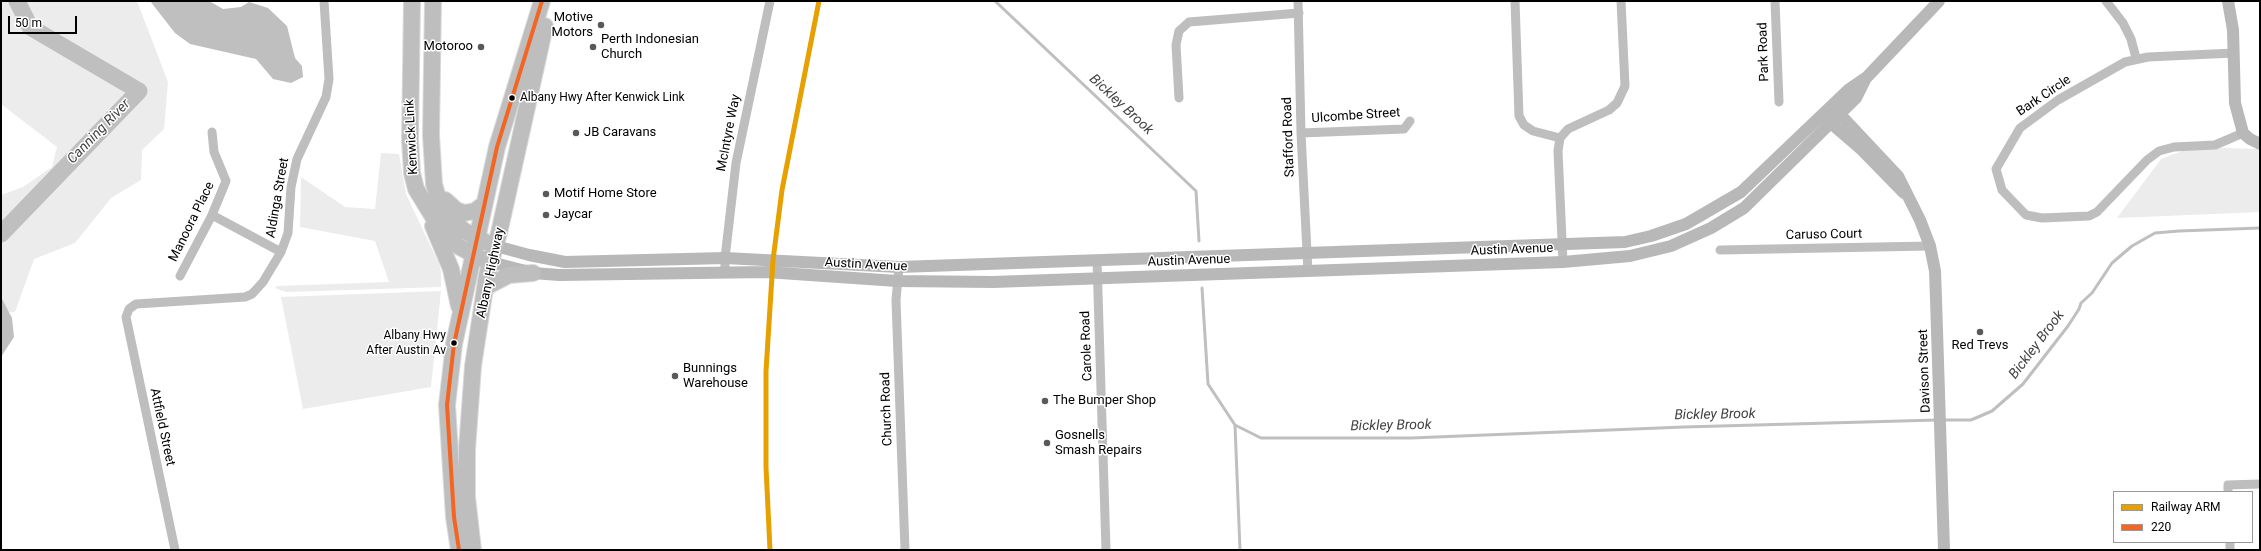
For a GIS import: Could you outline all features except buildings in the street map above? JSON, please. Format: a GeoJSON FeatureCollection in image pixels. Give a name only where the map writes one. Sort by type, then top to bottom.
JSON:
{"type":"FeatureCollection","features":[{"type":"Feature","properties":{"kind":"highway","name":"Kenwick Link"},"geometry":{"type":"LineString","coordinates":[[412,1],[410,140],[412,173],[416,189],[438,225],[458,246],[472,255],[491,262]]}},
{"type":"Feature","properties":{"kind":"highway","name":"Kenwick Link"},"geometry":{"type":"LineString","coordinates":[[433,1],[431,135],[434,184],[438,198],[453,220],[463,230],[476,238],[496,246]]}},
{"type":"Feature","properties":{"kind":"highway","name":"Albany Highway"},"geometry":{"type":"LineString","coordinates":[[459,550],[454,516],[447,405],[460,311],[497,147],[542,1]]}},
{"type":"Feature","properties":{"kind":"highway","name":"Albany Highway"},"geometry":{"type":"LineString","coordinates":[[474,550],[467,497],[468,434],[473,366],[491,262],[496,246],[551,1]]}},
{"type":"Feature","properties":{"kind":"highway"},"geometry":{"type":"LineString","coordinates":[[434,184],[444,199],[456,210],[471,212],[484,204]]}},
{"type":"Feature","properties":{"kind":"highway"},"geometry":{"type":"LineString","coordinates":[[416,189],[451,269],[460,311]]}},
{"type":"Feature","properties":{"kind":"highway"},"geometry":{"type":"LineString","coordinates":[[486,287],[509,275],[533,273]]}},
{"type":"Feature","properties":{"kind":"main road"},"geometry":{"type":"LineString","coordinates":[[1831,115],[1856,98],[1867,77],[1939,1]]}},
{"type":"Feature","properties":{"kind":"main road"},"geometry":{"type":"LineString","coordinates":[[2228,1],[2232,16],[2234,53],[2235,103],[2232,124],[2247,147],[2260,149]]}},
{"type":"Feature","properties":{"kind":"main road","name":"Austin Avenue"},"geometry":{"type":"LineString","coordinates":[[496,246],[529,256],[565,262],[725,258],[899,267],[1625,242],[1651,236],[1686,224],[1717,208],[1754,182],[1831,115]]}},
{"type":"Feature","properties":{"kind":"main road","name":"Austin Avenue"},"geometry":{"type":"LineString","coordinates":[[491,262],[533,273],[766,272],[897,282],[993,282],[1563,262],[1630,256],[1652,252],[1671,246],[1711,228],[1744,208],[1831,115]]}},
{"type":"Feature","properties":{"kind":"main road","name":"Davison Street"},"geometry":{"type":"LineString","coordinates":[[1831,115],[1907,197],[1920,220],[1930,246],[1935,271],[1942,432],[1944,550]]}},
{"type":"Feature","properties":{"kind":"main road"},"geometry":{"type":"LineString","coordinates":[[2240,135],[2260,144]]}},
{"type":"Feature","properties":{"kind":"street","name":"Aldinga Street"},"geometry":{"type":"LineString","coordinates":[[129,309],[136,304],[143,302],[245,297],[258,288],[281,252],[288,233],[291,187],[297,159],[326,97],[329,80],[324,1]]}},
{"type":"Feature","properties":{"kind":"street","name":"McIntyre Way"},"geometry":{"type":"LineString","coordinates":[[725,272],[725,258],[736,163],[770,1]]}},
{"type":"Feature","properties":{"kind":"street","name":"Stafford Road"},"geometry":{"type":"LineString","coordinates":[[1298,1],[1301,132],[1308,272]]}},
{"type":"Feature","properties":{"kind":"street"},"geometry":{"type":"LineString","coordinates":[[1515,1],[1519,116],[1524,125],[1533,131],[1560,138]]}},
{"type":"Feature","properties":{"kind":"street"},"geometry":{"type":"LineString","coordinates":[[1563,262],[1558,151],[1560,138],[1568,129],[1609,110],[1617,103],[1625,86],[1621,1]]}},
{"type":"Feature","properties":{"kind":"street","name":"Park Road"},"geometry":{"type":"LineString","coordinates":[[1775,1],[1779,102]]}},
{"type":"Feature","properties":{"kind":"street"},"geometry":{"type":"LineString","coordinates":[[2106,1],[2123,22],[2131,39],[2136,58]]}},
{"type":"Feature","properties":{"kind":"street"},"geometry":{"type":"LineString","coordinates":[[1180,98],[1176,45],[1179,31],[1189,22],[1299,13]]}},
{"type":"Feature","properties":{"kind":"street","name":"Bark Circle"},"geometry":{"type":"LineString","coordinates":[[2234,53],[2136,58],[2125,62],[2058,100],[2020,128],[1996,169],[2002,190],[2026,215],[2042,218],[2089,216],[2097,212],[2147,160],[2159,151],[2174,147],[2215,146],[2240,135]]}},
{"type":"Feature","properties":{"kind":"street","name":"Ulcombe Street"},"geometry":{"type":"LineString","coordinates":[[1301,132],[1404,129],[1410,121]]}},
{"type":"Feature","properties":{"kind":"street","name":"Manoora Place"},"geometry":{"type":"LineString","coordinates":[[180,276],[212,215],[226,181],[214,152],[212,132]]}},
{"type":"Feature","properties":{"kind":"street"},"geometry":{"type":"LineString","coordinates":[[212,215],[281,252]]}},
{"type":"Feature","properties":{"kind":"street","name":"Caruso Court"},"geometry":{"type":"LineString","coordinates":[[1720,250],[1930,246]]}},
{"type":"Feature","properties":{"kind":"street","name":"Carole Road"},"geometry":{"type":"LineString","coordinates":[[1097,261],[1106,550]]}},
{"type":"Feature","properties":{"kind":"street","name":"Church Road"},"geometry":{"type":"LineString","coordinates":[[899,267],[896,308],[905,550]]}},
{"type":"Feature","properties":{"kind":"street","name":"Attfield Street"},"geometry":{"type":"LineString","coordinates":[[129,309],[126,317],[126,326],[174,550]]}},
{"type":"Feature","properties":{"kind":"street"},"geometry":{"type":"LineString","coordinates":[[2228,489],[2260,484]]}},
{"type":"Feature","properties":{"kind":"shaded area"},"geometry":{"type":"Polygon","coordinates":[[[1,1],[137,1],[168,82],[164,129],[142,150],[141,180],[111,198],[75,243],[34,259],[15,312],[1,313],[1,195],[23,187],[52,167],[57,147],[1,104],[1,1]]]}},
{"type":"Feature","properties":{"kind":"shaded area"},"geometry":{"type":"Polygon","coordinates":[[[150,1],[209,1],[223,9],[241,7],[249,2],[268,8],[287,26],[295,58],[302,66],[303,77],[291,83],[273,79],[256,59],[190,44],[175,33],[150,1]]]}},
{"type":"Feature","properties":{"kind":"shaded area"},"geometry":{"type":"Polygon","coordinates":[[[2193,147],[2260,149],[2260,212],[2117,218],[2161,159],[2193,147]]]}},
{"type":"Feature","properties":{"kind":"shaded area"},"geometry":{"type":"Polygon","coordinates":[[[381,153],[399,154],[406,194],[439,264],[441,272],[441,287],[286,292],[275,288],[277,286],[389,282],[375,241],[300,227],[301,177],[345,207],[375,209],[381,153]]]}},
{"type":"Feature","properties":{"kind":"shaded area"},"geometry":{"type":"Polygon","coordinates":[[[441,291],[431,387],[303,409],[281,297],[441,291]]]}},
{"type":"Feature","properties":{"kind":"shaded area"},"geometry":{"type":"Polygon","coordinates":[[[1,297],[12,318],[14,337],[1,357],[1,297]]]}},
{"type":"Feature","properties":{"kind":"waterway","name":"Canning River"},"geometry":{"type":"LineString","coordinates":[[1,234],[139,91],[30,27],[17,1]]}},
{"type":"Feature","properties":{"kind":"waterway","name":"Bickley Brook"},"geometry":{"type":"LineString","coordinates":[[995,1],[1196,191],[1199,241]]}},
{"type":"Feature","properties":{"kind":"waterway","name":"Bickley Brook"},"geometry":{"type":"LineString","coordinates":[[1942,420],[1971,420],[1992,411],[2023,384],[2068,326],[2079,309],[2081,303],[2092,293],[2112,263],[2132,246],[2155,233],[2260,228]]}},
{"type":"Feature","properties":{"kind":"waterway","name":"Bickley Brook"},"geometry":{"type":"LineString","coordinates":[[1202,288],[1208,384],[1235,425],[1261,438],[1411,438],[1684,427],[1937,420]]}},
{"type":"Feature","properties":{"kind":"waterway"},"geometry":{"type":"LineString","coordinates":[[1235,425],[1240,550]]}},
{"type":"Feature","properties":{"kind":"rail line","name":"ARM"},"geometry":{"type":"LineString","coordinates":[[770,550],[766,467],[766,371],[773,260],[782,190],[819,1]]}},
{"type":"Feature","properties":{"kind":"transit line","name":"220"},"geometry":{"type":"LineString","coordinates":[[459,550],[454,517],[447,405],[454,344],[497,147],[542,1]]}},
{"type":"Feature","properties":{"kind":"place","name":"Motive Motors"},"geometry":{"type":"Point","coordinates":[601,25]}},
{"type":"Feature","properties":{"kind":"place","name":"Motoroo"},"geometry":{"type":"Point","coordinates":[481,47]}},
{"type":"Feature","properties":{"kind":"place","name":"Perth Indonesian Church"},"geometry":{"type":"Point","coordinates":[593,47]}},
{"type":"Feature","properties":{"kind":"place","name":"Albany Hwy After Kenwick Link"},"geometry":{"type":"Point","coordinates":[512,98]}},
{"type":"Feature","properties":{"kind":"place","name":"JB Caravans"},"geometry":{"type":"Point","coordinates":[576,133]}},
{"type":"Feature","properties":{"kind":"place","name":"Motif Home Store"},"geometry":{"type":"Point","coordinates":[546,194]}},
{"type":"Feature","properties":{"kind":"place","name":"Jaycar"},"geometry":{"type":"Point","coordinates":[546,215]}},
{"type":"Feature","properties":{"kind":"place","name":"Red Trevs"},"geometry":{"type":"Point","coordinates":[1980,332]}},
{"type":"Feature","properties":{"kind":"place","name":"Albany Hwy After Austin Av"},"geometry":{"type":"Point","coordinates":[454,343]}},
{"type":"Feature","properties":{"kind":"place","name":"Bunnings Warehouse"},"geometry":{"type":"Point","coordinates":[675,376]}},
{"type":"Feature","properties":{"kind":"place","name":"The Bumper Shop"},"geometry":{"type":"Point","coordinates":[1045,401]}},
{"type":"Feature","properties":{"kind":"place","name":"Gosnells Smash Repairs"},"geometry":{"type":"Point","coordinates":[1047,443]}}]}
